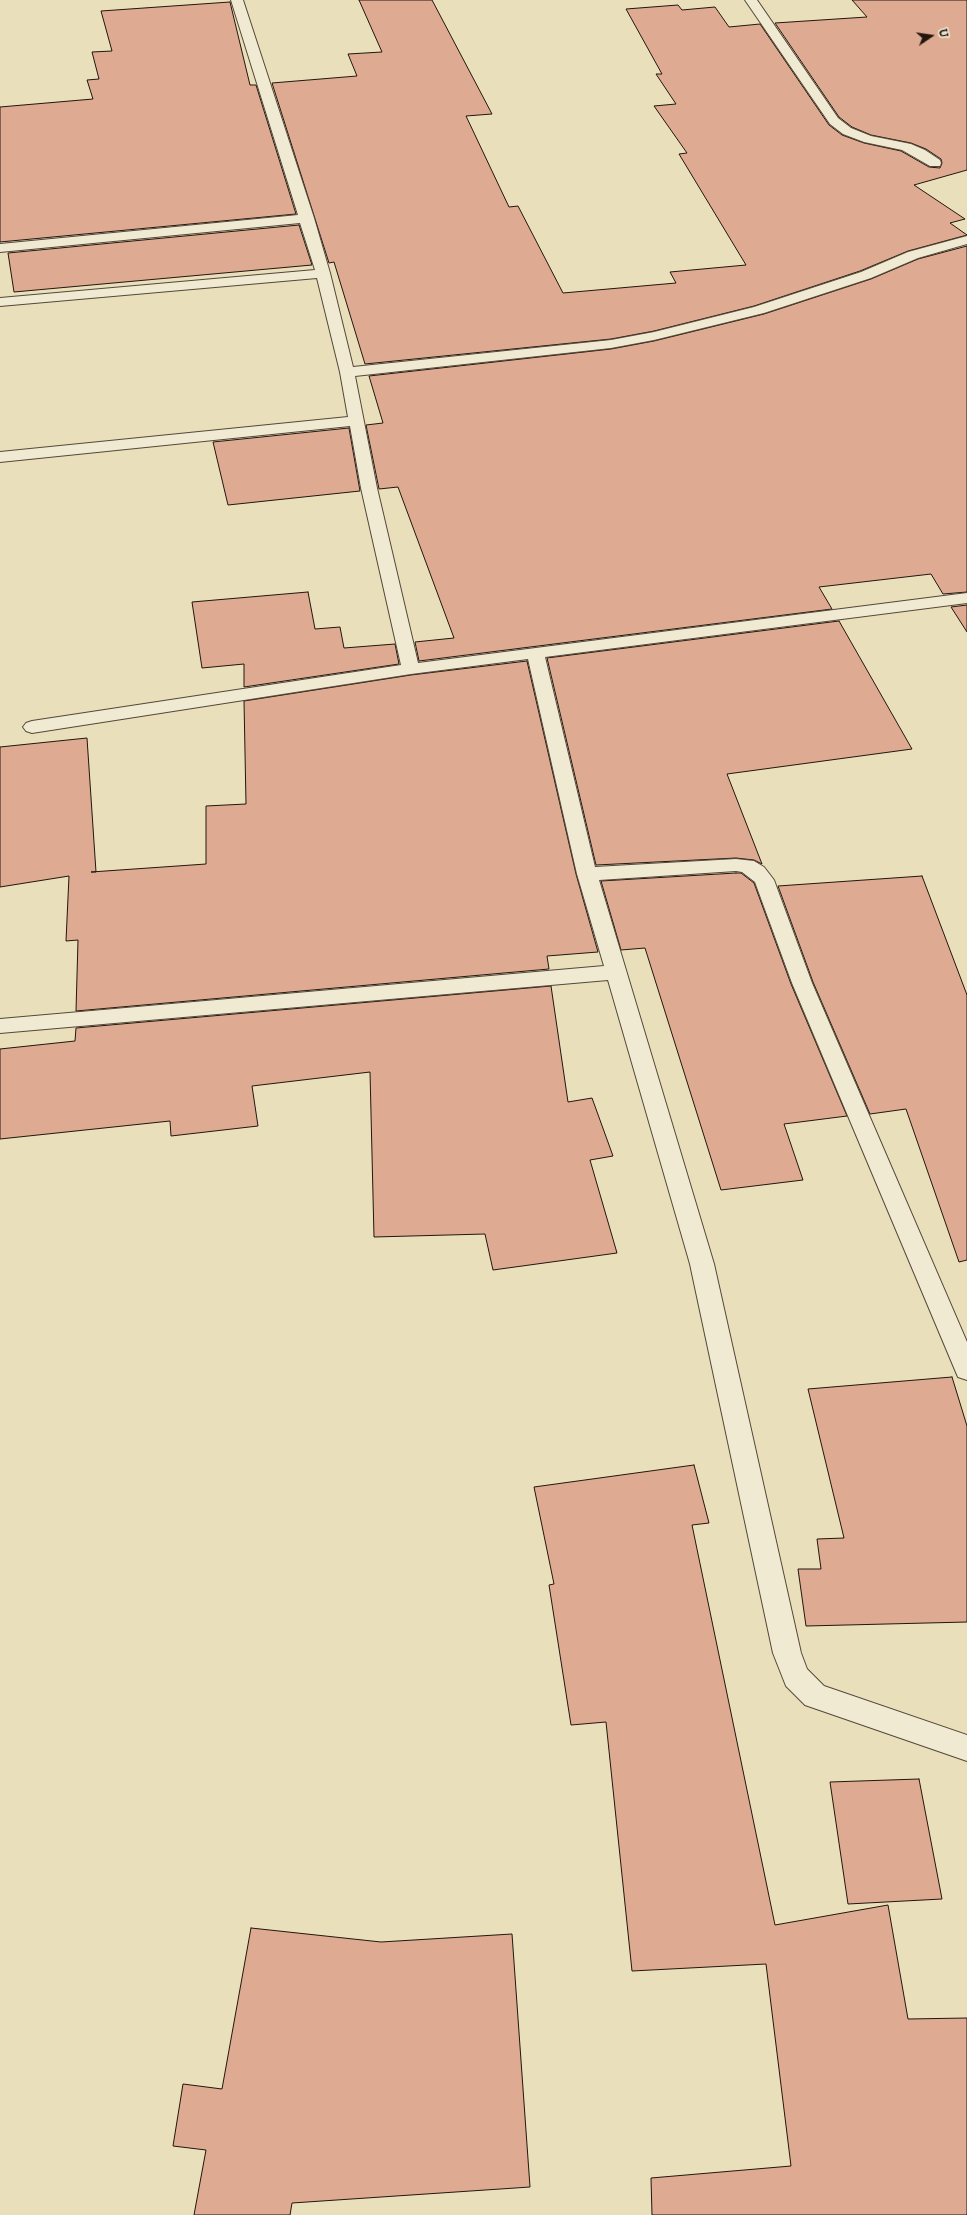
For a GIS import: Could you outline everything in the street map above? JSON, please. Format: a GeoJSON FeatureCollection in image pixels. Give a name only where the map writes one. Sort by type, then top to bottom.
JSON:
{"type":"FeatureCollection","features":[{"type":"Feature","properties":{"kind":"street"},"geometry":{"type":"LineString","coordinates":[[237,0],[307,218],[323,273],[347,372],[356,421],[411,669]]}},
{"type":"Feature","properties":{"kind":"street"},"geometry":{"type":"LineString","coordinates":[[751,0],[834,121],[847,131],[868,139],[906,147],[920,153],[935,163]]}},
{"type":"Feature","properties":{"kind":"street"},"geometry":{"type":"LineString","coordinates":[[0,248],[307,218]]}},
{"type":"Feature","properties":{"kind":"street"},"geometry":{"type":"LineString","coordinates":[[347,372],[611,344],[654,336],[766,308],[866,275],[913,255],[967,240]]}},
{"type":"Feature","properties":{"kind":"street"},"geometry":{"type":"LineString","coordinates":[[0,302],[323,273]]}},
{"type":"Feature","properties":{"kind":"street"},"geometry":{"type":"LineString","coordinates":[[0,457],[356,421]]}},
{"type":"Feature","properties":{"kind":"street"},"geometry":{"type":"LineString","coordinates":[[32,727],[411,669],[967,598]]}},
{"type":"Feature","properties":{"kind":"street"},"geometry":{"type":"LineString","coordinates":[[535,654],[587,874],[702,1264],[788,1653],[796,1677],[815,1696],[967,1748]]}},
{"type":"Feature","properties":{"kind":"street"},"geometry":{"type":"LineString","coordinates":[[587,874],[736,865],[747,866],[757,872],[764,880],[802,983],[967,1370]]}},
{"type":"Feature","properties":{"kind":"street"},"geometry":{"type":"LineString","coordinates":[[0,1026],[617,972]]}},
{"type":"Feature","properties":{"kind":"building"},"geometry":{"type":"Polygon","coordinates":[[[359,0],[432,0],[492,114],[466,116],[509,207],[518,206],[563,293],[676,283],[670,272],[746,265],[679,154],[687,153],[654,106],[676,104],[656,74],[662,74],[626,9],[678,5],[682,10],[715,7],[729,27],[760,24],[829,125],[842,135],[864,143],[901,151],[929,167],[940,168],[942,163],[941,159],[926,149],[911,143],[871,135],[852,127],[839,117],[775,23],[867,17],[852,0],[967,0],[967,170],[914,185],[965,219],[950,223],[967,235],[908,251],[860,271],[754,306],[654,331],[611,339],[365,364],[334,262],[329,263],[272,83],[357,76],[348,54],[382,52],[359,0]]]}},
{"type":"Feature","properties":{"kind":"building"},"geometry":{"type":"Polygon","coordinates":[[[230,2],[250,85],[256,85],[296,214],[0,242],[0,107],[93,99],[87,80],[99,79],[92,52],[112,51],[101,11],[230,2]]]}},
{"type":"Feature","properties":{"kind":"building"},"geometry":{"type":"Polygon","coordinates":[[[299,225],[312,265],[14,292],[8,253],[299,225]]]}},
{"type":"Feature","properties":{"kind":"building"},"geometry":{"type":"Polygon","coordinates":[[[967,246],[967,592],[943,594],[931,574],[819,587],[832,609],[419,661],[415,642],[454,638],[398,487],[379,489],[366,425],[383,423],[369,376],[611,349],[654,341],[764,314],[871,279],[918,259],[967,246]]]}},
{"type":"Feature","properties":{"kind":"building"},"geometry":{"type":"Polygon","coordinates":[[[349,428],[360,491],[228,505],[213,442],[349,428]]]}},
{"type":"Feature","properties":{"kind":"building"},"geometry":{"type":"Polygon","coordinates":[[[308,592],[315,629],[340,627],[344,648],[395,644],[399,664],[244,687],[244,664],[202,668],[192,602],[308,592]]]}},
{"type":"Feature","properties":{"kind":"building"},"geometry":{"type":"Polygon","coordinates":[[[967,605],[967,632],[951,607],[967,605]]]}},
{"type":"Feature","properties":{"kind":"building"},"geometry":{"type":"Polygon","coordinates":[[[839,621],[912,749],[727,774],[762,864],[754,860],[736,858],[596,865],[547,658],[839,621]]]}},
{"type":"Feature","properties":{"kind":"building"},"geometry":{"type":"Polygon","coordinates":[[[527,661],[576,874],[598,952],[547,956],[549,969],[76,1011],[78,940],[66,941],[69,876],[0,887],[0,747],[87,738],[96,872],[206,864],[206,806],[246,804],[244,701],[411,675],[527,661]]]}},
{"type":"Feature","properties":{"kind":"building"},"geometry":{"type":"Polygon","coordinates":[[[741,873],[754,883],[791,984],[847,1116],[784,1124],[803,1180],[721,1190],[645,948],[621,950],[601,881],[741,873]]]}},
{"type":"Feature","properties":{"kind":"building"},"geometry":{"type":"Polygon","coordinates":[[[922,876],[967,995],[967,1260],[959,1262],[906,1109],[870,1114],[813,982],[778,886],[922,876]]]}},
{"type":"Feature","properties":{"kind":"building"},"geometry":{"type":"Polygon","coordinates":[[[551,986],[568,1102],[592,1098],[613,1156],[590,1160],[617,1253],[493,1270],[485,1234],[374,1237],[370,1072],[252,1086],[258,1126],[171,1136],[170,1121],[0,1139],[0,1049],[75,1041],[76,1028],[551,986]]]}},
{"type":"Feature","properties":{"kind":"building"},"geometry":{"type":"Polygon","coordinates":[[[952,1377],[967,1426],[967,1622],[806,1626],[798,1569],[821,1569],[817,1539],[844,1538],[808,1389],[952,1377]]]}},
{"type":"Feature","properties":{"kind":"building"},"geometry":{"type":"Polygon","coordinates":[[[694,1465],[709,1523],[692,1525],[775,1925],[888,1905],[908,2019],[967,2018],[967,2215],[652,2215],[651,2178],[791,2166],[766,1964],[632,1971],[606,1722],[571,1725],[549,1585],[554,1584],[534,1487],[694,1465]]]}},
{"type":"Feature","properties":{"kind":"building"},"geometry":{"type":"Polygon","coordinates":[[[919,1779],[942,1899],[848,1904],[830,1782],[919,1779]]]}},
{"type":"Feature","properties":{"kind":"building"},"geometry":{"type":"Polygon","coordinates":[[[251,1928],[381,1942],[512,1934],[530,2187],[292,2203],[290,2215],[194,2215],[206,2150],[173,2146],[183,2084],[222,2089],[251,1928]]]}}]}
